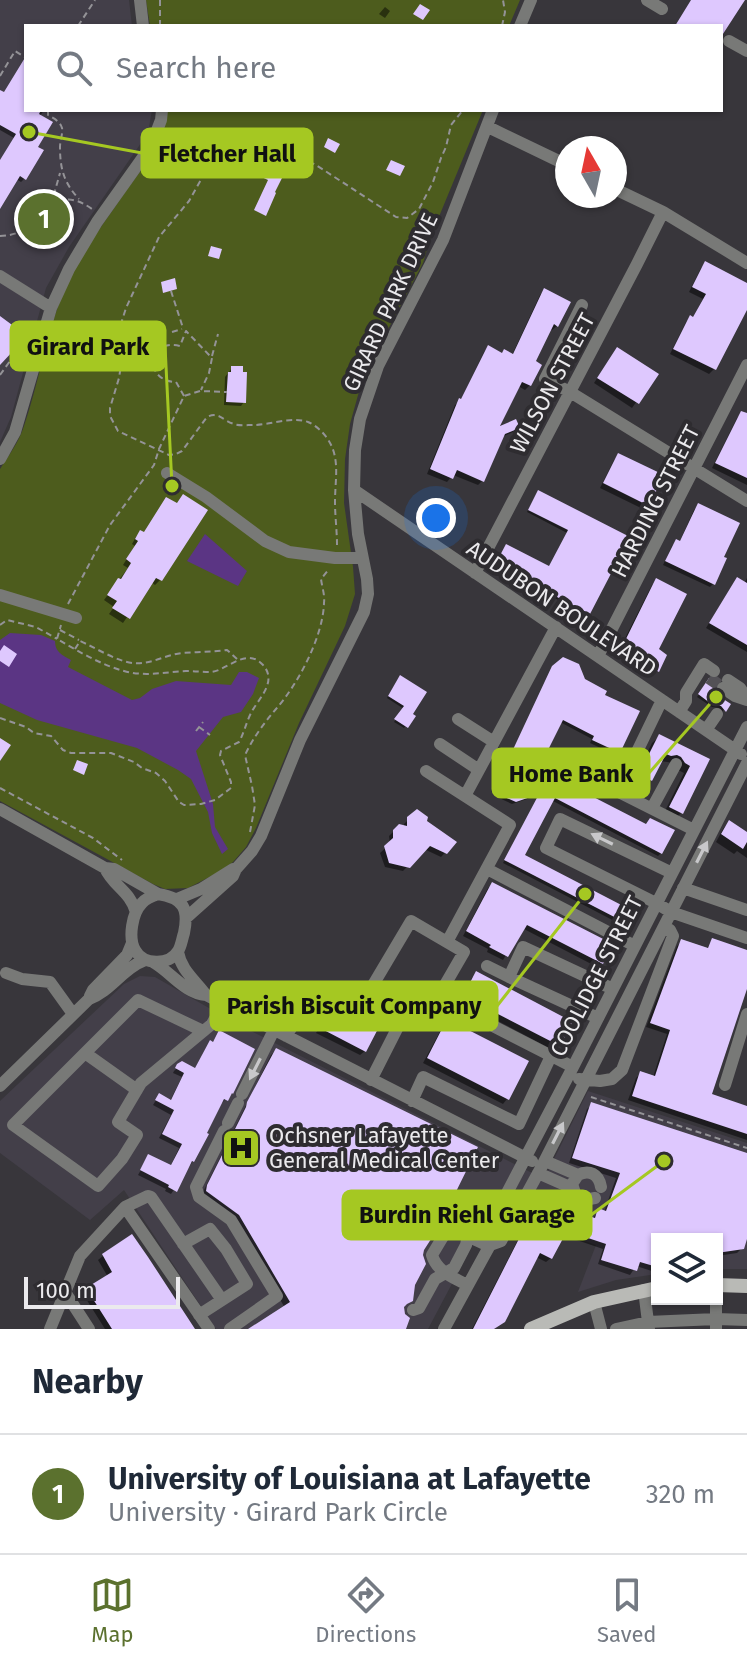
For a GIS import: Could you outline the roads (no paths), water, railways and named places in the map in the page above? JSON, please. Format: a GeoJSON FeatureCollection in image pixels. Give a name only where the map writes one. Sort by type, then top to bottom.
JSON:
{"type":"FeatureCollection","features":[{"type":"Feature","properties":{"kind":"main road"},"geometry":{"type":"LineString","coordinates":[[723,1285],[747,1286]]}},
{"type":"Feature","properties":{"kind":"main road"},"geometry":{"type":"LineString","coordinates":[[535,1328],[594,1302],[650,1289]]}},
{"type":"Feature","properties":{"kind":"street"},"geometry":{"type":"LineString","coordinates":[[140,0],[143,24]]}},
{"type":"Feature","properties":{"kind":"street"},"geometry":{"type":"LineString","coordinates":[[521,24],[531,0]]}},
{"type":"Feature","properties":{"kind":"street"},"geometry":{"type":"LineString","coordinates":[[647,0],[662,9]]}},
{"type":"Feature","properties":{"kind":"street"},"geometry":{"type":"LineString","coordinates":[[729,41],[747,51]]}},
{"type":"Feature","properties":{"kind":"street"},"geometry":{"type":"LineString","coordinates":[[0,459],[15,432],[51,308],[69,269],[82,245],[151,146],[162,112]]}},
{"type":"Feature","properties":{"kind":"street","name":"GIRARD PARK DRIVE"},"geometry":{"type":"LineString","coordinates":[[186,918],[233,876],[261,836],[300,740],[364,612],[368,594],[354,490],[360,419],[383,356],[443,240],[492,112]]}},
{"type":"Feature","properties":{"kind":"street"},"geometry":{"type":"LineString","coordinates":[[488,127],[555,159]]}},
{"type":"Feature","properties":{"kind":"street"},"geometry":{"type":"LineString","coordinates":[[627,195],[663,212],[747,263]]}},
{"type":"Feature","properties":{"kind":"street","name":"WILSON STREET"},"geometry":{"type":"LineString","coordinates":[[475,573],[663,212]]}},
{"type":"Feature","properties":{"kind":"street"},"geometry":{"type":"LineString","coordinates":[[0,276],[51,308]]}},
{"type":"Feature","properties":{"kind":"street"},"geometry":{"type":"LineString","coordinates":[[582,305],[545,379],[747,501]]}},
{"type":"Feature","properties":{"kind":"street","name":"HARDING STREET"},"geometry":{"type":"LineString","coordinates":[[598,656],[747,365]]}},
{"type":"Feature","properties":{"kind":"street"},"geometry":{"type":"LineString","coordinates":[[167,473],[206,497],[265,541],[289,552],[362,558]]}},
{"type":"Feature","properties":{"kind":"street","name":"AUDUBON BOULEVARD"},"geometry":{"type":"LineString","coordinates":[[354,490],[747,761]]}},
{"type":"Feature","properties":{"kind":"street"},"geometry":{"type":"LineString","coordinates":[[0,595],[69,617]]}},
{"type":"Feature","properties":{"kind":"street"},"geometry":{"type":"LineString","coordinates":[[465,796],[556,627]]}},
{"type":"Feature","properties":{"kind":"street"},"geometry":{"type":"LineString","coordinates":[[679,712],[686,701],[686,693],[707,673]]}},
{"type":"Feature","properties":{"kind":"street"},"geometry":{"type":"LineString","coordinates":[[726,684],[740,688],[747,699]]}},
{"type":"Feature","properties":{"kind":"street"},"geometry":{"type":"LineString","coordinates":[[618,791],[662,700]]}},
{"type":"Feature","properties":{"kind":"street"},"geometry":{"type":"LineString","coordinates":[[706,730],[717,714]]}},
{"type":"Feature","properties":{"kind":"street"},"geometry":{"type":"LineString","coordinates":[[458,719],[494,742]]}},
{"type":"Feature","properties":{"kind":"street","name":"COOLIDGE STREET"},"geometry":{"type":"LineString","coordinates":[[490,1245],[486,1233],[747,727]]}},
{"type":"Feature","properties":{"kind":"street"},"geometry":{"type":"LineString","coordinates":[[440,744],[479,770]]}},
{"type":"Feature","properties":{"kind":"street"},"geometry":{"type":"LineString","coordinates":[[551,758],[694,830]]}},
{"type":"Feature","properties":{"kind":"street","name":"COOLIDGE STREET"},"geometry":{"type":"LineString","coordinates":[[444,1329],[490,1245],[501,1241],[541,1167],[747,761]]}},
{"type":"Feature","properties":{"kind":"street"},"geometry":{"type":"LineString","coordinates":[[652,808],[676,764]]}},
{"type":"Feature","properties":{"kind":"street"},"geometry":{"type":"LineString","coordinates":[[426,771],[510,825],[447,942]]}},
{"type":"Feature","properties":{"kind":"street"},"geometry":{"type":"LineString","coordinates":[[0,809],[105,868],[114,869],[158,894],[177,899],[186,918],[179,960],[206,995],[525,1157],[572,1188]]}},
{"type":"Feature","properties":{"kind":"street"},"geometry":{"type":"LineString","coordinates":[[672,873],[560,819],[546,848],[671,912],[747,938]]}},
{"type":"Feature","properties":{"kind":"street"},"geometry":{"type":"LineString","coordinates":[[105,868],[109,877],[131,899],[136,912]]}},
{"type":"Feature","properties":{"kind":"street","name":"GIRARD PARK DRIVE"},"geometry":{"type":"LineString","coordinates":[[177,899],[236,869]]}},
{"type":"Feature","properties":{"kind":"street"},"geometry":{"type":"LineString","coordinates":[[487,869],[635,946]]}},
{"type":"Feature","properties":{"kind":"street"},"geometry":{"type":"LineString","coordinates":[[683,888],[747,910]]}},
{"type":"Feature","properties":{"kind":"street"},"geometry":{"type":"LineString","coordinates":[[158,894],[145,899],[136,912],[131,935],[135,951],[163,968],[195,994],[206,995]]}},
{"type":"Feature","properties":{"kind":"street"},"geometry":{"type":"LineString","coordinates":[[411,921],[464,952],[424,1021],[406,1011],[370,990],[411,921]]}},
{"type":"Feature","properties":{"kind":"street"},"geometry":{"type":"LineString","coordinates":[[452,1005],[551,1056],[585,1081],[612,1079],[622,1070],[673,936],[664,926]]}},
{"type":"Feature","properties":{"kind":"street"},"geometry":{"type":"LineString","coordinates":[[0,1086],[89,999],[93,990],[127,955],[132,943]]}},
{"type":"Feature","properties":{"kind":"street"},"geometry":{"type":"LineString","coordinates":[[509,977],[523,947],[613,989]]}},
{"type":"Feature","properties":{"kind":"street"},"geometry":{"type":"LineString","coordinates":[[89,999],[98,996],[129,968],[168,959],[178,952]]}},
{"type":"Feature","properties":{"kind":"street"},"geometry":{"type":"LineString","coordinates":[[487,966],[598,1018]]}},
{"type":"Feature","properties":{"kind":"street"},"geometry":{"type":"LineString","coordinates":[[6,973],[22,979],[50,982],[73,1014]]}},
{"type":"Feature","properties":{"kind":"street"},"geometry":{"type":"LineString","coordinates":[[230,1329],[277,1296],[231,1220],[199,1197],[196,1187],[240,1099],[280,1033],[322,997]]}},
{"type":"Feature","properties":{"kind":"street"},"geometry":{"type":"LineString","coordinates":[[203,1031],[138,1000],[13,1125],[98,1186],[122,1159],[137,1135],[118,1122],[141,1083],[212,1024],[223,1004]]}},
{"type":"Feature","properties":{"kind":"street"},"geometry":{"type":"LineString","coordinates":[[371,1080],[406,1011]]}},
{"type":"Feature","properties":{"kind":"street"},"geometry":{"type":"LineString","coordinates":[[725,1085],[747,1014]]}},
{"type":"Feature","properties":{"kind":"street"},"geometry":{"type":"LineString","coordinates":[[85,1053],[137,1090]]}},
{"type":"Feature","properties":{"kind":"street"},"geometry":{"type":"LineString","coordinates":[[412,1101],[423,1077],[519,1124],[551,1056]]}},
{"type":"Feature","properties":{"kind":"street"},"geometry":{"type":"LineString","coordinates":[[541,1167],[593,1177]]}},
{"type":"Feature","properties":{"kind":"street"},"geometry":{"type":"LineString","coordinates":[[593,1177],[589,1201],[573,1193],[573,1180],[593,1177]]}},
{"type":"Feature","properties":{"kind":"street"},"geometry":{"type":"LineString","coordinates":[[50,1329],[80,1256],[125,1207],[148,1196],[222,1300]]}},
{"type":"Feature","properties":{"kind":"street"},"geometry":{"type":"LineString","coordinates":[[125,1207],[209,1329]]}},
{"type":"Feature","properties":{"kind":"street"},"geometry":{"type":"LineString","coordinates":[[183,1244],[227,1217]]}},
{"type":"Feature","properties":{"kind":"street"},"geometry":{"type":"LineString","coordinates":[[199,1315],[247,1284],[210,1229]]}},
{"type":"Feature","properties":{"kind":"street"},"geometry":{"type":"LineString","coordinates":[[467,1285],[444,1273],[435,1264],[432,1255],[447,1230],[452,1229],[490,1245]]}},
{"type":"Feature","properties":{"kind":"street"},"geometry":{"type":"LineString","coordinates":[[413,1310],[419,1308],[435,1279],[454,1268],[468,1235]]}},
{"type":"Feature","properties":{"kind":"street"},"geometry":{"type":"LineString","coordinates":[[459,1258],[477,1268]]}},
{"type":"Feature","properties":{"kind":"street"},"geometry":{"type":"LineString","coordinates":[[649,1326],[650,1289]]}},
{"type":"Feature","properties":{"kind":"street"},"geometry":{"type":"LineString","coordinates":[[65,1292],[89,1329]]}},
{"type":"Feature","properties":{"kind":"street"},"geometry":{"type":"LineString","coordinates":[[594,1302],[601,1329]]}},
{"type":"Feature","properties":{"kind":"street"},"geometry":{"type":"LineString","coordinates":[[455,1329],[456,1305]]}},
{"type":"Feature","properties":{"kind":"street"},"geometry":{"type":"LineString","coordinates":[[616,1329],[747,1320]]}},
{"type":"Feature","properties":{"kind":"tunnel"},"geometry":{"type":"LineString","coordinates":[[709,678],[723,688]]}},
{"type":"Feature","properties":{"kind":"place","name":"Fletcher Hall"},"geometry":{"type":"Point","coordinates":[29,132]}},
{"type":"Feature","properties":{"kind":"place","name":"University of Louisiana at Lafayette"},"geometry":{"type":"Point","coordinates":[44,219]}},
{"type":"Feature","properties":{"kind":"place","name":"Girard Park"},"geometry":{"type":"Point","coordinates":[172,486]}},
{"type":"Feature","properties":{"kind":"place","name":"Home Bank"},"geometry":{"type":"Point","coordinates":[716,697]}},
{"type":"Feature","properties":{"kind":"place","name":"Parish Biscuit Company"},"geometry":{"type":"Point","coordinates":[585,894]}},
{"type":"Feature","properties":{"kind":"place","name":"Ochsner Lafayette General Medical Center"},"geometry":{"type":"Point","coordinates":[241,1148]}},
{"type":"Feature","properties":{"kind":"place","name":"Burdin Riehl Garage"},"geometry":{"type":"Point","coordinates":[664,1161]}}]}
